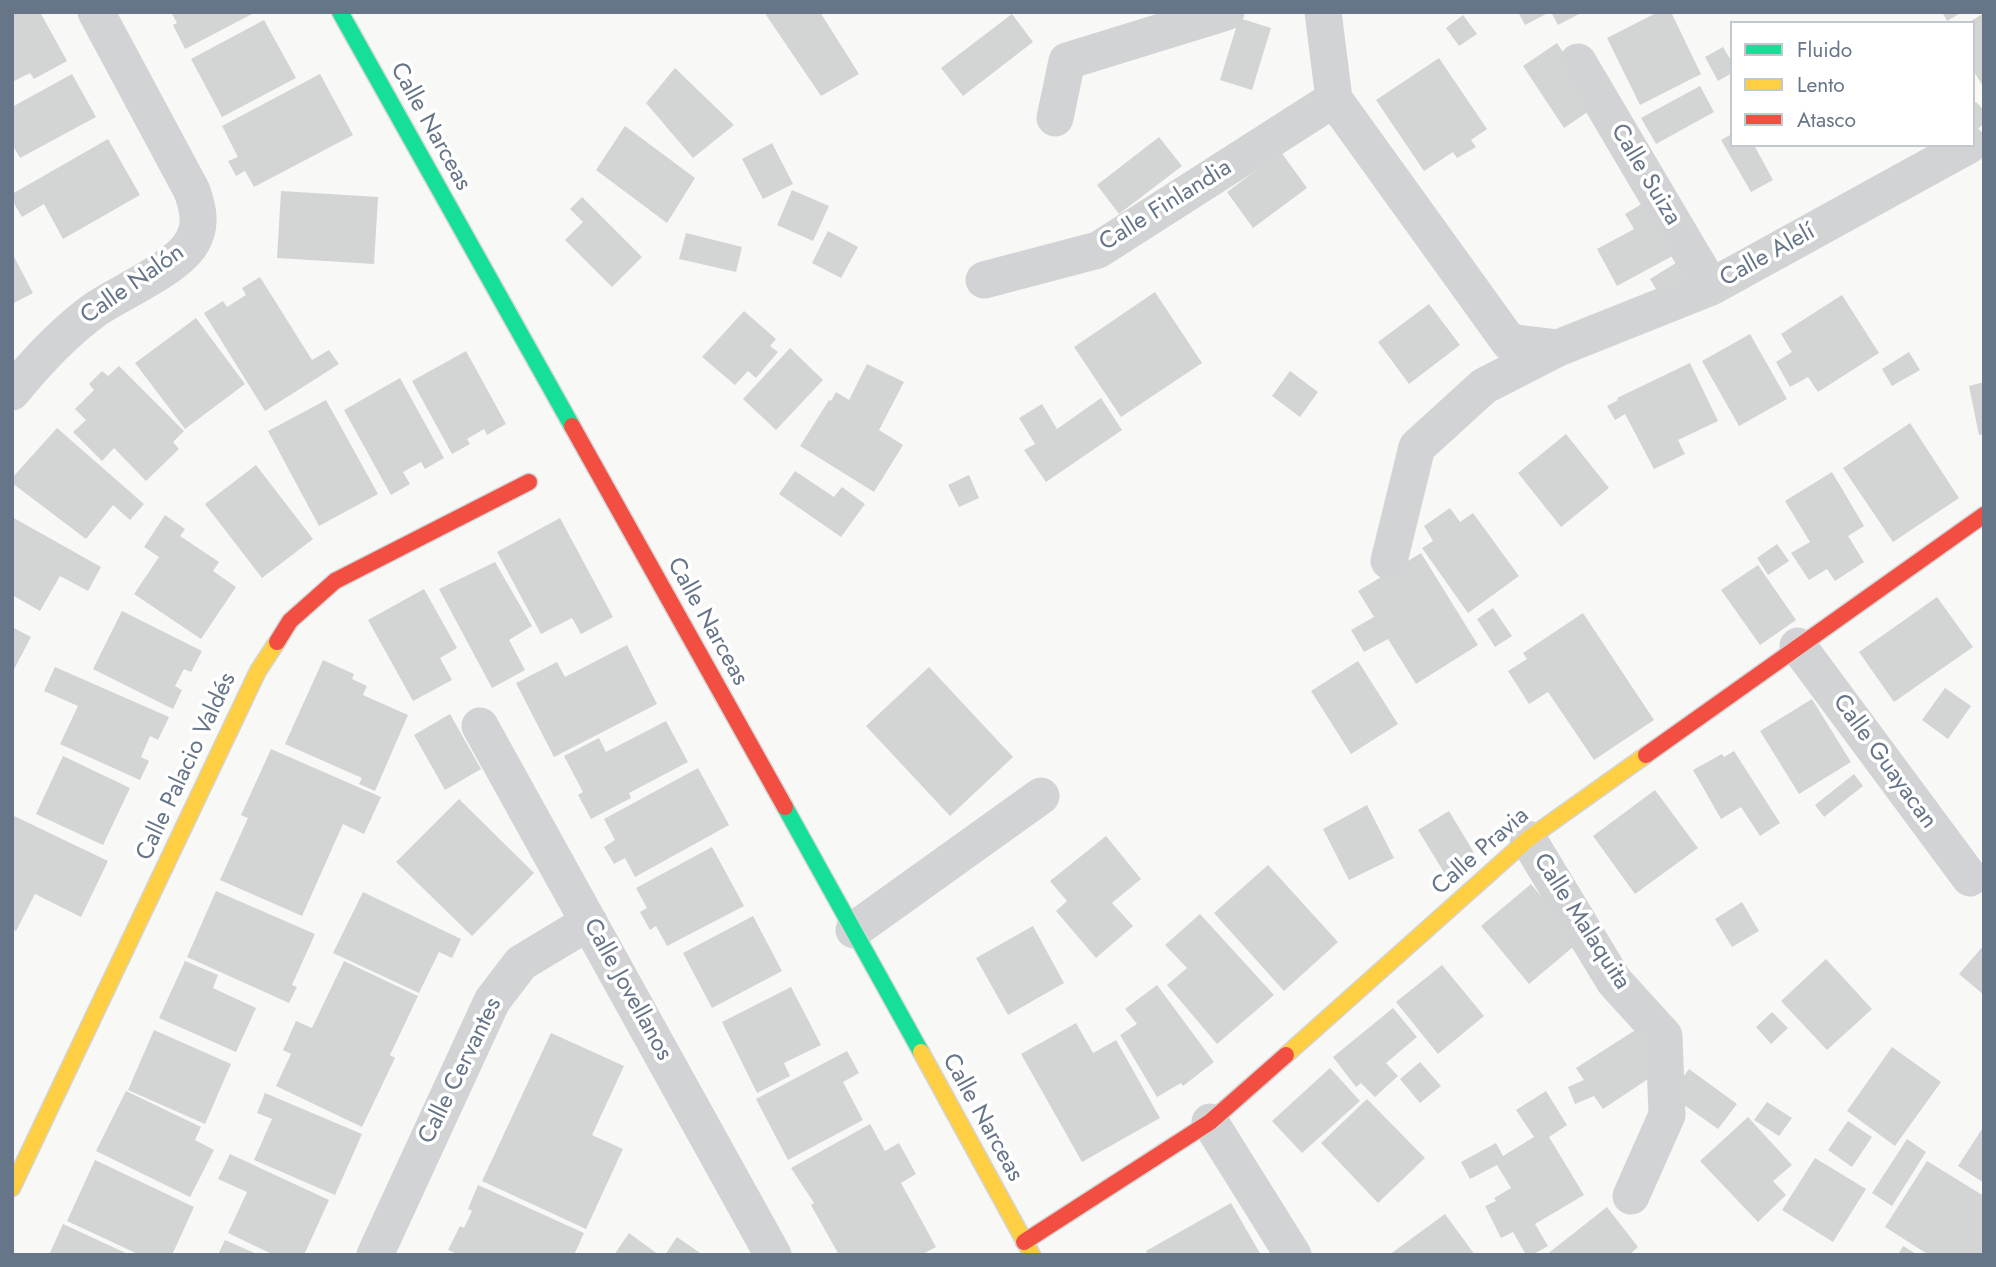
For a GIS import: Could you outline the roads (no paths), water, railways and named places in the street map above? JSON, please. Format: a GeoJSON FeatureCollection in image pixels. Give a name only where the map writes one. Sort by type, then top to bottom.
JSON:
{"type":"FeatureCollection","features":[{"type":"Feature","properties":{"kind":"street","name":"Calle Nalón"},"geometry":{"type":"LineString","coordinates":[[12,392],[62,337],[95,310],[181,257],[192,242],[198,225],[198,207],[192,191],[96,12]]}},
{"type":"Feature","properties":{"kind":"street","name":"Calle Narceas"},"geometry":{"type":"LineString","coordinates":[[340,12],[854,930],[1028,1248]]}},
{"type":"Feature","properties":{"kind":"street"},"geometry":{"type":"LineString","coordinates":[[1055,118],[1067,61],[1226,12]]}},
{"type":"Feature","properties":{"kind":"street","name":"Calle Alelí"},"geometry":{"type":"LineString","coordinates":[[1323,12],[1334,99],[1509,342],[1558,348]]}},
{"type":"Feature","properties":{"kind":"street","name":"Calle Suiza"},"geometry":{"type":"LineString","coordinates":[[1578,62],[1711,287]]}},
{"type":"Feature","properties":{"kind":"street","name":"Calle Finlandia"},"geometry":{"type":"LineString","coordinates":[[984,280],[1098,250],[1334,99]]}},
{"type":"Feature","properties":{"kind":"street","name":"Calle Alelí"},"geometry":{"type":"LineString","coordinates":[[1389,561],[1418,447],[1484,386],[1558,348],[1711,287],[1966,147]]}},
{"type":"Feature","properties":{"kind":"street","name":"Calle Palacio Valdés"},"geometry":{"type":"LineString","coordinates":[[12,1188],[258,671],[290,621],[335,581],[529,482]]}},
{"type":"Feature","properties":{"kind":"street","name":"Calle Pravia"},"geometry":{"type":"LineString","coordinates":[[1028,1248],[1210,1122],[1528,839],[1984,515]]}},
{"type":"Feature","properties":{"kind":"street","name":"Calle Guayacan"},"geometry":{"type":"LineString","coordinates":[[1798,646],[1970,878]]}},
{"type":"Feature","properties":{"kind":"street","name":"Calle Jovellanos"},"geometry":{"type":"LineString","coordinates":[[480,726],[773,1255]]}},
{"type":"Feature","properties":{"kind":"street"},"geometry":{"type":"LineString","coordinates":[[854,930],[1041,796]]}},
{"type":"Feature","properties":{"kind":"street","name":"Calle Malaquita"},"geometry":{"type":"LineString","coordinates":[[1528,839],[1614,981],[1664,1036],[1667,1115],[1631,1196]]}},
{"type":"Feature","properties":{"kind":"street","name":"Calle Cervantes"},"geometry":{"type":"LineString","coordinates":[[375,1255],[492,1000],[521,964],[589,922]]}},
{"type":"Feature","properties":{"kind":"street"},"geometry":{"type":"LineString","coordinates":[[1210,1122],[1293,1255]]}}]}
